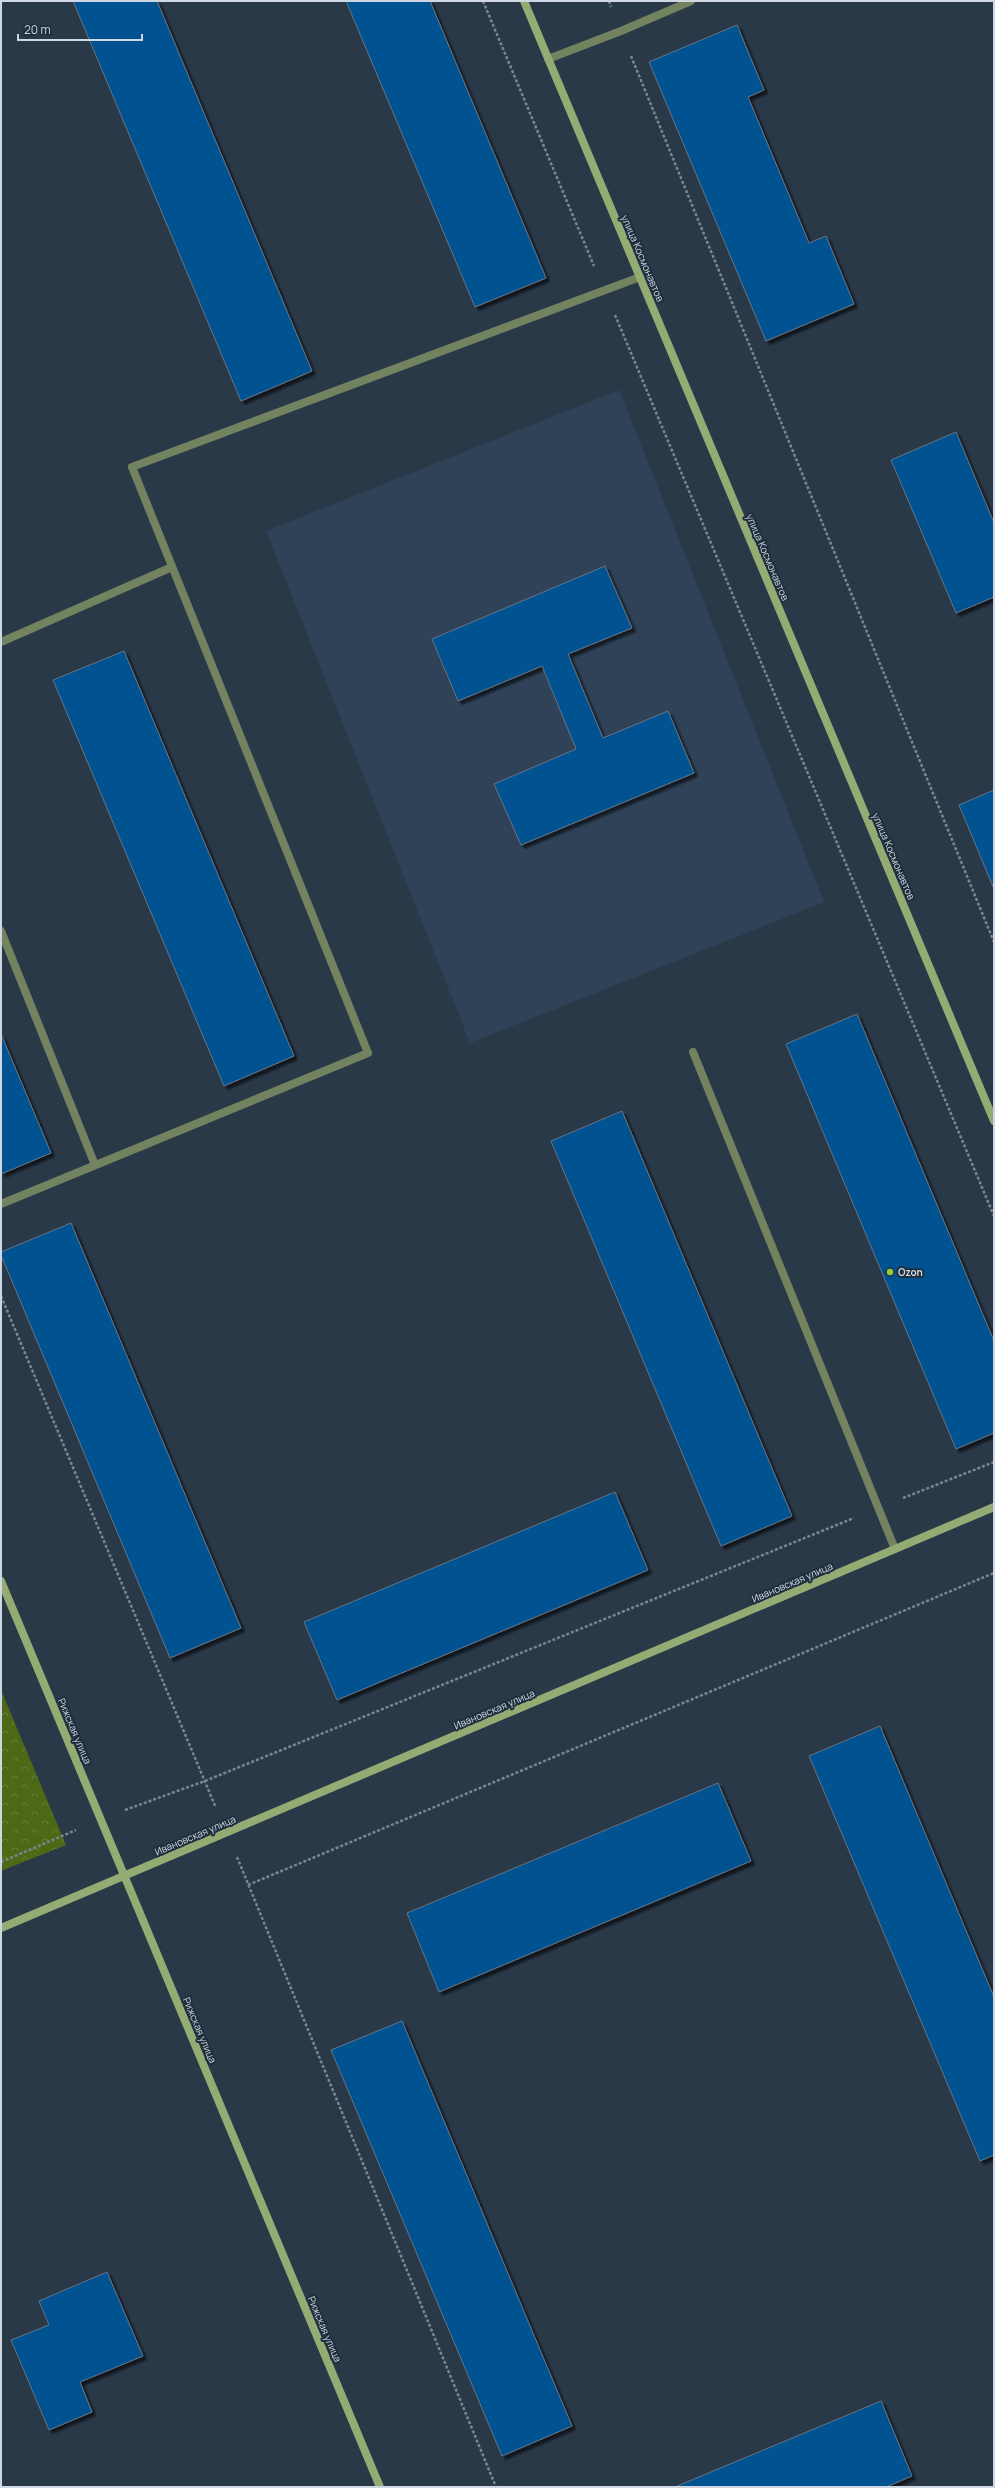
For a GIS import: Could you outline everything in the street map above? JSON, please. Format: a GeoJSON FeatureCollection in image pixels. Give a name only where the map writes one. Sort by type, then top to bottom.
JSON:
{"type":"FeatureCollection","features":[{"type":"Feature","properties":{"kind":"street","name":"улица Космонавтов"},"geometry":{"type":"LineString","coordinates":[[524,1],[994,1121]]}},
{"type":"Feature","properties":{"kind":"street","name":"Ивановская улица"},"geometry":{"type":"LineString","coordinates":[[1,1928],[994,1507]]}},
{"type":"Feature","properties":{"kind":"street","name":"Рижская улица"},"geometry":{"type":"LineString","coordinates":[[1,1581],[380,2487]]}},
{"type":"Feature","properties":{"kind":"lane"},"geometry":{"type":"LineString","coordinates":[[548,59],[621,31],[691,1]]}},
{"type":"Feature","properties":{"kind":"lane"},"geometry":{"type":"LineString","coordinates":[[1,1204],[368,1053],[132,467],[640,277]]}},
{"type":"Feature","properties":{"kind":"lane"},"geometry":{"type":"LineString","coordinates":[[1,642],[172,567]]}},
{"type":"Feature","properties":{"kind":"lane"},"geometry":{"type":"LineString","coordinates":[[1,931],[95,1166]]}},
{"type":"Feature","properties":{"kind":"lane"},"geometry":{"type":"LineString","coordinates":[[692,1052],[895,1549]]}},
{"type":"Feature","properties":{"kind":"path"},"geometry":{"type":"LineString","coordinates":[[483,1],[994,1216]]}},
{"type":"Feature","properties":{"kind":"path"},"geometry":{"type":"LineString","coordinates":[[609,1],[994,942]]}},
{"type":"Feature","properties":{"kind":"path"},"geometry":{"type":"LineString","coordinates":[[1,1296],[227,1833],[496,2487]]}},
{"type":"Feature","properties":{"kind":"path"},"geometry":{"type":"LineString","coordinates":[[1,1862],[101,1819],[205,1781],[994,1462]]}},
{"type":"Feature","properties":{"kind":"path"},"geometry":{"type":"LineString","coordinates":[[248,1885],[994,1573]]}},
{"type":"Feature","properties":{"kind":"shaded area"},"geometry":{"type":"Polygon","coordinates":[[[619,390],[824,902],[470,1043],[266,531],[619,390]]]}},
{"type":"Feature","properties":{"kind":"green space"},"geometry":{"type":"Polygon","coordinates":[[[1,1690],[66,1845],[1,1871],[1,1690]]]}},
{"type":"Feature","properties":{"kind":"building"},"geometry":{"type":"Polygon","coordinates":[[[73,1],[157,1],[312,371],[241,401],[73,1]]]}},
{"type":"Feature","properties":{"kind":"building"},"geometry":{"type":"Polygon","coordinates":[[[346,1],[430,1],[546,278],[475,307],[346,1]]]}},
{"type":"Feature","properties":{"kind":"building"},"geometry":{"type":"Polygon","coordinates":[[[737,25],[764,90],[748,97],[809,243],[826,236],[854,304],[766,341],[649,62],[737,25]]]}},
{"type":"Feature","properties":{"kind":"building"},"geometry":{"type":"Polygon","coordinates":[[[956,432],[994,523],[994,597],[956,613],[891,460],[956,432]]]}},
{"type":"Feature","properties":{"kind":"building"},"geometry":{"type":"Polygon","coordinates":[[[605,566],[632,628],[568,654],[603,738],[668,711],[694,773],[521,845],[494,784],[576,749],[542,666],[458,701],[432,639],[605,566]]]}},
{"type":"Feature","properties":{"kind":"building"},"geometry":{"type":"Polygon","coordinates":[[[124,651],[294,1056],[224,1086],[53,680],[124,651]]]}},
{"type":"Feature","properties":{"kind":"building"},"geometry":{"type":"Polygon","coordinates":[[[994,790],[994,889],[959,805],[994,790]]]}},
{"type":"Feature","properties":{"kind":"building"},"geometry":{"type":"Polygon","coordinates":[[[857,1014],[994,1341],[994,1433],[956,1449],[786,1044],[857,1014]]]}},
{"type":"Feature","properties":{"kind":"building"},"geometry":{"type":"Polygon","coordinates":[[[1,1034],[51,1153],[1,1174],[1,1034]]]}},
{"type":"Feature","properties":{"kind":"building"},"geometry":{"type":"Polygon","coordinates":[[[622,1111],[792,1516],[721,1546],[551,1141],[622,1111]]]}},
{"type":"Feature","properties":{"kind":"building"},"geometry":{"type":"Polygon","coordinates":[[[71,1223],[241,1628],[170,1658],[1,1255],[1,1252],[71,1223]]]}},
{"type":"Feature","properties":{"kind":"building"},"geometry":{"type":"Polygon","coordinates":[[[615,1492],[648,1570],[337,1700],[304,1622],[615,1492]]]}},
{"type":"Feature","properties":{"kind":"building"},"geometry":{"type":"Polygon","coordinates":[[[880,1726],[994,1997],[994,2155],[980,2161],[809,1756],[880,1726]]]}},
{"type":"Feature","properties":{"kind":"building"},"geometry":{"type":"Polygon","coordinates":[[[718,1783],[751,1861],[439,1992],[407,1913],[718,1783]]]}},
{"type":"Feature","properties":{"kind":"building"},"geometry":{"type":"Polygon","coordinates":[[[402,2021],[572,2426],[502,2456],[331,2050],[402,2021]]]}},
{"type":"Feature","properties":{"kind":"building"},"geometry":{"type":"Polygon","coordinates":[[[107,2272],[143,2356],[80,2382],[92,2412],[49,2430],[11,2340],[49,2325],[39,2301],[107,2272]]]}},
{"type":"Feature","properties":{"kind":"building"},"geometry":{"type":"Polygon","coordinates":[[[881,2401],[912,2476],[886,2487],[675,2487],[881,2401]]]}},
{"type":"Feature","properties":{"kind":"place","name":"Ozon"},"geometry":{"type":"Point","coordinates":[890,1272]}}]}
